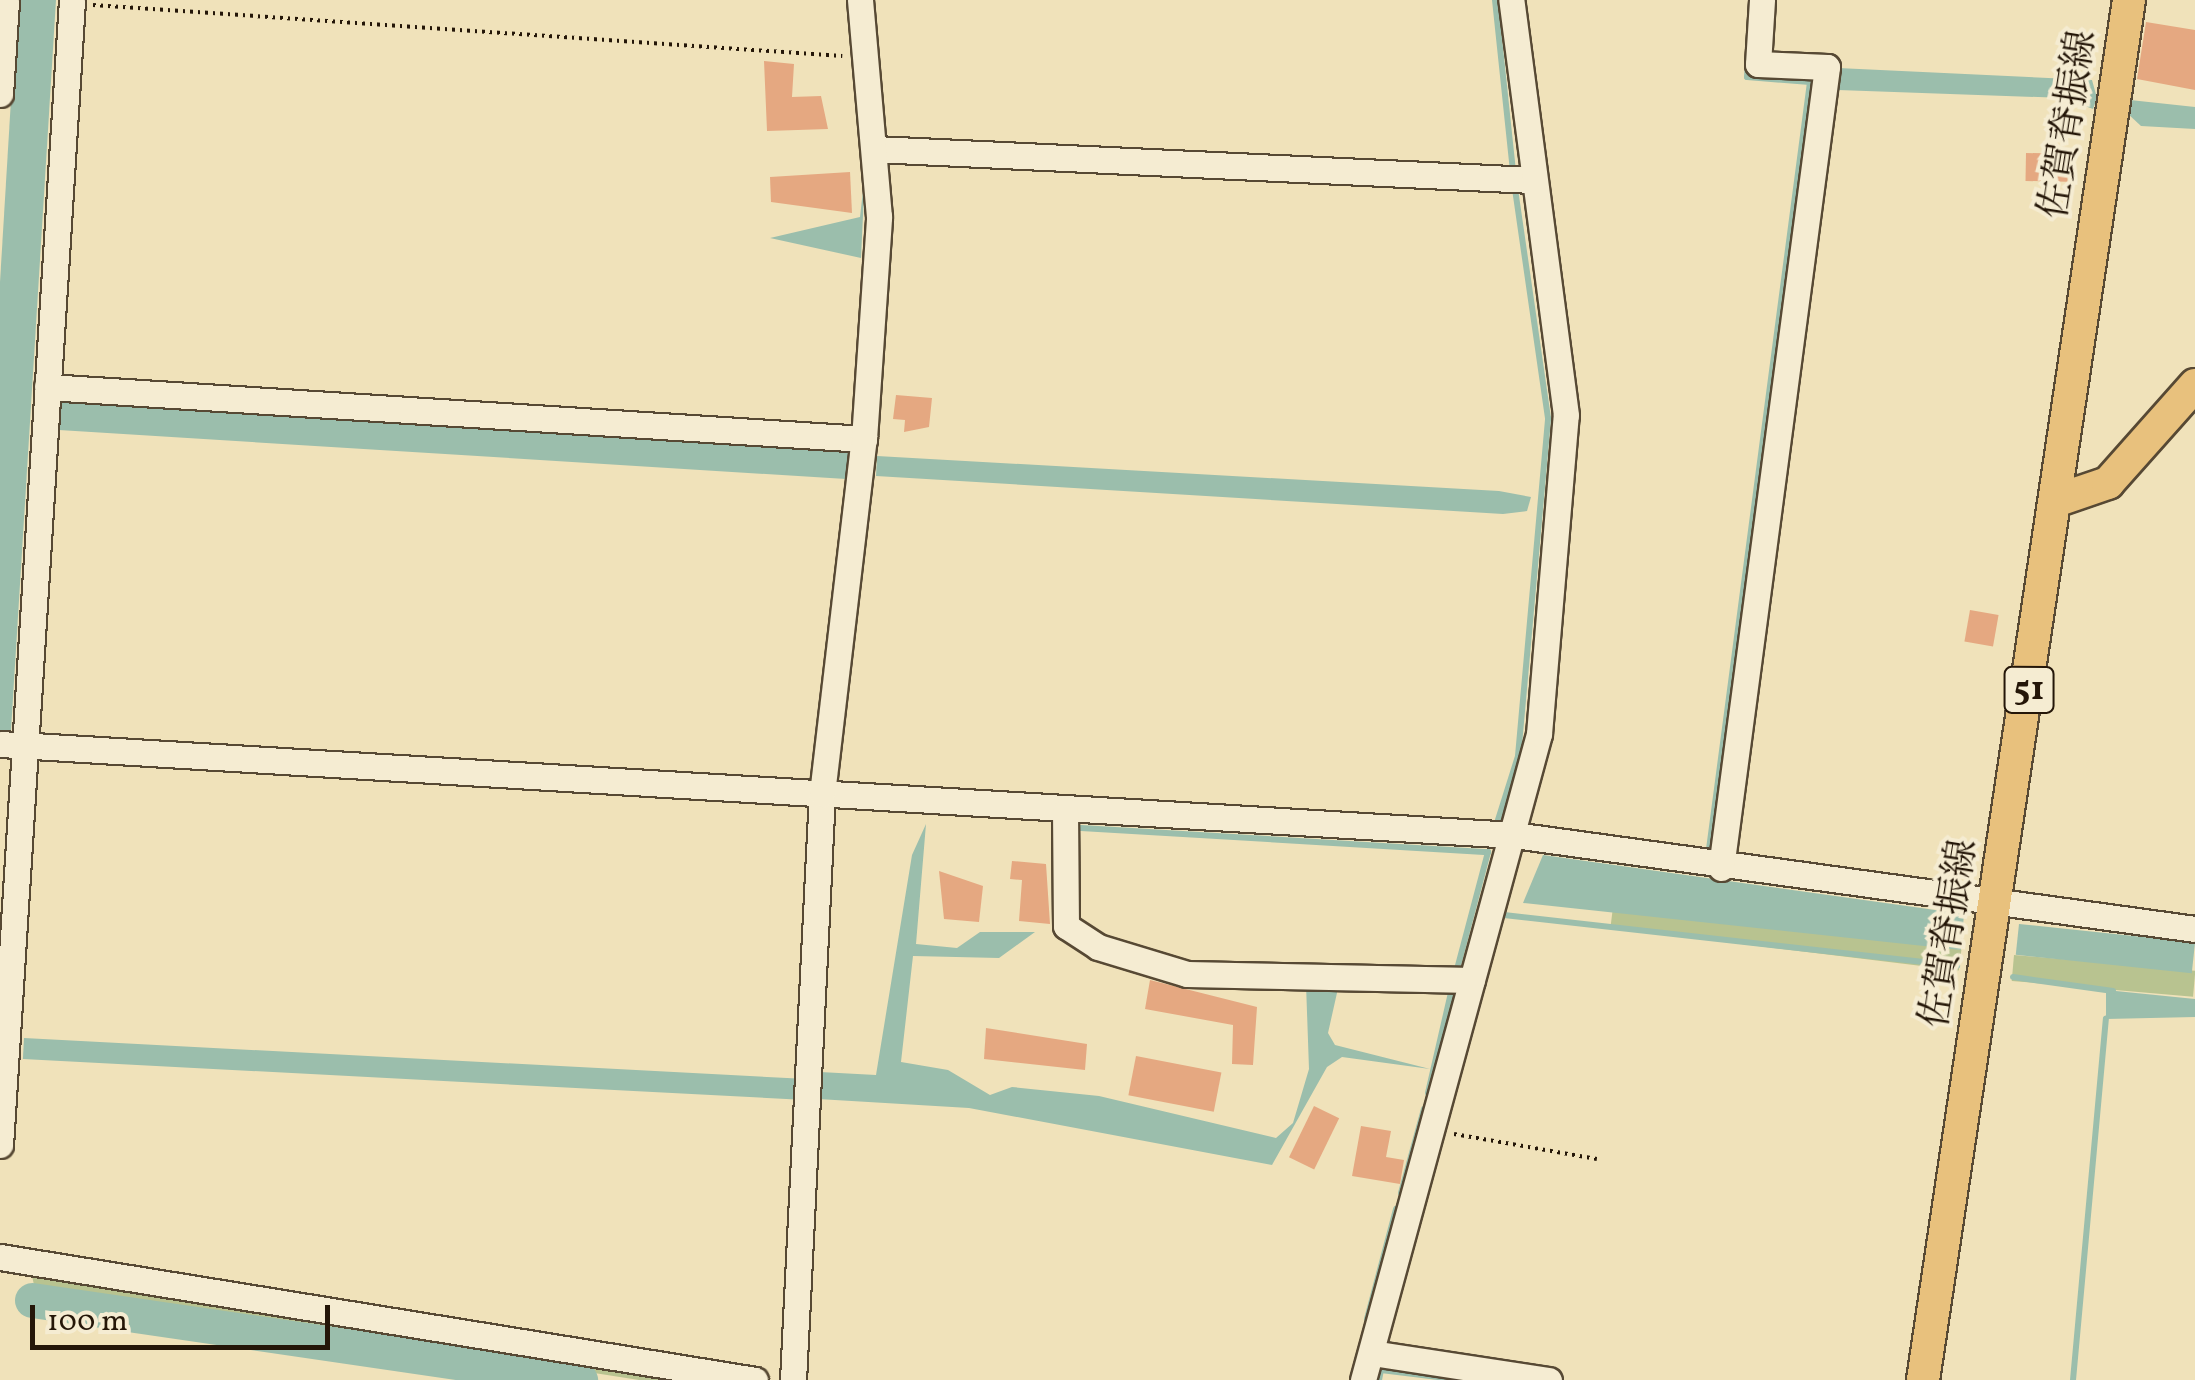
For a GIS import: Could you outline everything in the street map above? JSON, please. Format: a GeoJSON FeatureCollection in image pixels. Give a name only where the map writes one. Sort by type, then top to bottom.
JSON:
{"type":"FeatureCollection","features":[{"type":"Feature","properties":{"kind":"main road","name":"佐賀脊振線"},"geometry":{"type":"LineString","coordinates":[[1922,1380],[2058,500],[2129,0]]}},
{"type":"Feature","properties":{"kind":"main road"},"geometry":{"type":"LineString","coordinates":[[2058,500],[2108,483],[2195,385]]}},
{"type":"Feature","properties":{"kind":"street"},"geometry":{"type":"LineString","coordinates":[[0,94],[6,0]]}},
{"type":"Feature","properties":{"kind":"street"},"geometry":{"type":"LineString","coordinates":[[792,1380],[822,794],[864,439],[875,149],[860,0]]}},
{"type":"Feature","properties":{"kind":"street"},"geometry":{"type":"LineString","coordinates":[[1363,1380],[1539,734],[1566,415],[1511,0]]}},
{"type":"Feature","properties":{"kind":"street"},"geometry":{"type":"LineString","coordinates":[[1708,866],[1826,80],[1758,64],[1762,0]]}},
{"type":"Feature","properties":{"kind":"street"},"geometry":{"type":"LineString","coordinates":[[0,1145],[10,744],[47,387],[80,2]]}},
{"type":"Feature","properties":{"kind":"street"},"geometry":{"type":"LineString","coordinates":[[875,149],[1532,180]]}},
{"type":"Feature","properties":{"kind":"street"},"geometry":{"type":"LineString","coordinates":[[47,387],[864,439]]}},
{"type":"Feature","properties":{"kind":"street"},"geometry":{"type":"LineString","coordinates":[[10,744],[1065,811],[1514,835],[1995,908],[2195,929]]}},
{"type":"Feature","properties":{"kind":"street"},"geometry":{"type":"LineString","coordinates":[[1065,811],[1066,926],[1098,947],[1186,974],[1472,980]]}},
{"type":"Feature","properties":{"kind":"street"},"geometry":{"type":"LineString","coordinates":[[0,1257],[755,1380]]}},
{"type":"Feature","properties":{"kind":"street"},"geometry":{"type":"LineString","coordinates":[[1372,1353],[1395,1373],[1549,1380]]}},
{"type":"Feature","properties":{"kind":"path"},"geometry":{"type":"LineString","coordinates":[[80,2],[865,57]]}},
{"type":"Feature","properties":{"kind":"path"},"geometry":{"type":"LineString","coordinates":[[1432,1130],[1597,1160]]}},
{"type":"Feature","properties":{"kind":"green space"},"geometry":{"type":"Polygon","coordinates":[[[1613,907],[1961,950],[1959,971],[1610,928],[1613,907]]]}},
{"type":"Feature","properties":{"kind":"green space"},"geometry":{"type":"Polygon","coordinates":[[[2014,955],[2195,971],[2193,997],[2012,981],[2014,955]]]}},
{"type":"Feature","properties":{"kind":"green space"},"geometry":{"type":"Polygon","coordinates":[[[31,1271],[702,1380],[639,1380],[34,1285],[31,1271]]]}},
{"type":"Feature","properties":{"kind":"shaded area"},"geometry":{"type":"Polygon","coordinates":[[[17,0],[56,0],[11,730],[0,730],[0,282],[17,0]]]}},
{"type":"Feature","properties":{"kind":"shaded area"},"geometry":{"type":"Polygon","coordinates":[[[1838,68],[2092,80],[2097,98],[2093,109],[2064,98],[1838,90],[1838,68]]]}},
{"type":"Feature","properties":{"kind":"shaded area"},"geometry":{"type":"Polygon","coordinates":[[[2130,100],[2195,107],[2195,129],[2141,126],[2127,113],[2130,100]]]}},
{"type":"Feature","properties":{"kind":"shaded area"},"geometry":{"type":"Polygon","coordinates":[[[865,173],[861,258],[770,238],[860,217],[865,173]]]}},
{"type":"Feature","properties":{"kind":"shaded area"},"geometry":{"type":"Polygon","coordinates":[[[70,398],[839,446],[849,454],[846,479],[59,430],[59,403],[70,398]]]}},
{"type":"Feature","properties":{"kind":"shaded area"},"geometry":{"type":"Polygon","coordinates":[[[877,456],[1499,491],[1531,497],[1527,511],[1503,514],[876,476],[877,456]]]}},
{"type":"Feature","properties":{"kind":"shaded area"},"geometry":{"type":"Polygon","coordinates":[[[926,824],[916,944],[957,948],[980,932],[1035,932],[999,958],[913,956],[901,1062],[948,1070],[990,1095],[1012,1087],[1099,1096],[1276,1138],[1293,1123],[1309,1069],[1306,984],[1339,984],[1328,1033],[1335,1045],[1430,1069],[1342,1057],[1327,1067],[1272,1165],[969,1108],[818,1099],[820,1072],[876,1075],[912,855],[926,824]]]}},
{"type":"Feature","properties":{"kind":"shaded area"},"geometry":{"type":"Polygon","coordinates":[[[1543,855],[1964,914],[1961,950],[1523,903],[1543,855]]]}},
{"type":"Feature","properties":{"kind":"shaded area"},"geometry":{"type":"Polygon","coordinates":[[[2019,924],[2195,942],[2192,973],[2016,955],[2019,924]]]}},
{"type":"Feature","properties":{"kind":"shaded area"},"geometry":{"type":"Polygon","coordinates":[[[2106,990],[2195,999],[2195,1017],[2106,1019],[2106,990]]]}},
{"type":"Feature","properties":{"kind":"shaded area"},"geometry":{"type":"Polygon","coordinates":[[[24,1038],[797,1079],[796,1099],[23,1059],[24,1038]]]}},
{"type":"Feature","properties":{"kind":"building"},"geometry":{"type":"Polygon","coordinates":[[[2146,22],[2195,30],[2195,90],[2137,79],[2146,22]]]}},
{"type":"Feature","properties":{"kind":"building"},"geometry":{"type":"Polygon","coordinates":[[[764,61],[794,64],[792,97],[821,96],[828,129],[767,131],[764,61]]]}},
{"type":"Feature","properties":{"kind":"building"},"geometry":{"type":"Polygon","coordinates":[[[2026,153],[2068,154],[2068,182],[2026,181],[2026,153]]]}},
{"type":"Feature","properties":{"kind":"building"},"geometry":{"type":"Polygon","coordinates":[[[850,172],[852,213],[771,202],[770,177],[850,172]]]}},
{"type":"Feature","properties":{"kind":"building"},"geometry":{"type":"Polygon","coordinates":[[[896,395],[932,398],[929,427],[904,432],[905,420],[893,419],[896,395]]]}},
{"type":"Feature","properties":{"kind":"building"},"geometry":{"type":"Polygon","coordinates":[[[1970,610],[1999,615],[1993,647],[1964,642],[1970,610]]]}},
{"type":"Feature","properties":{"kind":"building"},"geometry":{"type":"Polygon","coordinates":[[[1012,861],[1046,864],[1050,924],[1019,921],[1022,880],[1010,879],[1012,861]]]}},
{"type":"Feature","properties":{"kind":"building"},"geometry":{"type":"Polygon","coordinates":[[[939,871],[983,886],[979,922],[944,919],[939,871]]]}},
{"type":"Feature","properties":{"kind":"building"},"geometry":{"type":"Polygon","coordinates":[[[1150,980],[1257,1007],[1253,1065],[1232,1064],[1233,1025],[1145,1009],[1150,980]]]}},
{"type":"Feature","properties":{"kind":"building"},"geometry":{"type":"Polygon","coordinates":[[[986,1028],[1087,1044],[1085,1070],[984,1059],[986,1028]]]}},
{"type":"Feature","properties":{"kind":"building"},"geometry":{"type":"Polygon","coordinates":[[[1136,1056],[1221,1073],[1214,1112],[1128,1095],[1136,1056]]]}},
{"type":"Feature","properties":{"kind":"building"},"geometry":{"type":"Polygon","coordinates":[[[1314,1106],[1339,1118],[1314,1170],[1289,1157],[1314,1106]]]}},
{"type":"Feature","properties":{"kind":"building"},"geometry":{"type":"Polygon","coordinates":[[[1361,1126],[1391,1131],[1386,1157],[1404,1160],[1400,1184],[1352,1176],[1361,1126]]]}},
{"type":"Feature","properties":{"kind":"waterway"},"geometry":{"type":"LineString","coordinates":[[1495,0],[1513,171]]}},
{"type":"Feature","properties":{"kind":"waterway"},"geometry":{"type":"LineString","coordinates":[[1708,857],[1810,82],[1747,77],[1748,64]]}},
{"type":"Feature","properties":{"kind":"waterway"},"geometry":{"type":"LineString","coordinates":[[1498,820],[1518,756],[1548,418],[1514,183]]}},
{"type":"Feature","properties":{"kind":"waterway"},"geometry":{"type":"LineString","coordinates":[[1081,828],[1488,852],[1457,969]]}},
{"type":"Feature","properties":{"kind":"waterway"},"geometry":{"type":"LineString","coordinates":[[1504,915],[1957,966]]}},
{"type":"Feature","properties":{"kind":"waterway"},"geometry":{"type":"LineString","coordinates":[[2013,977],[2113,991]]}},
{"type":"Feature","properties":{"kind":"waterway"},"geometry":{"type":"LineString","coordinates":[[1428,1093],[1452,988]]}},
{"type":"Feature","properties":{"kind":"waterway"},"geometry":{"type":"LineString","coordinates":[[2073,1380],[2106,1019]]}},
{"type":"Feature","properties":{"kind":"waterway"},"geometry":{"type":"LineString","coordinates":[[1401,1193],[1424,1109]]}},
{"type":"Feature","properties":{"kind":"waterway"},"geometry":{"type":"LineString","coordinates":[[1367,1319],[1396,1209]]}},
{"type":"Feature","properties":{"kind":"waterway"},"geometry":{"type":"LineString","coordinates":[[32,1300],[580,1380]]}},
{"type":"Feature","properties":{"kind":"waterway"},"geometry":{"type":"LineString","coordinates":[[1379,1380],[1381,1370],[1462,1380]]}}]}
